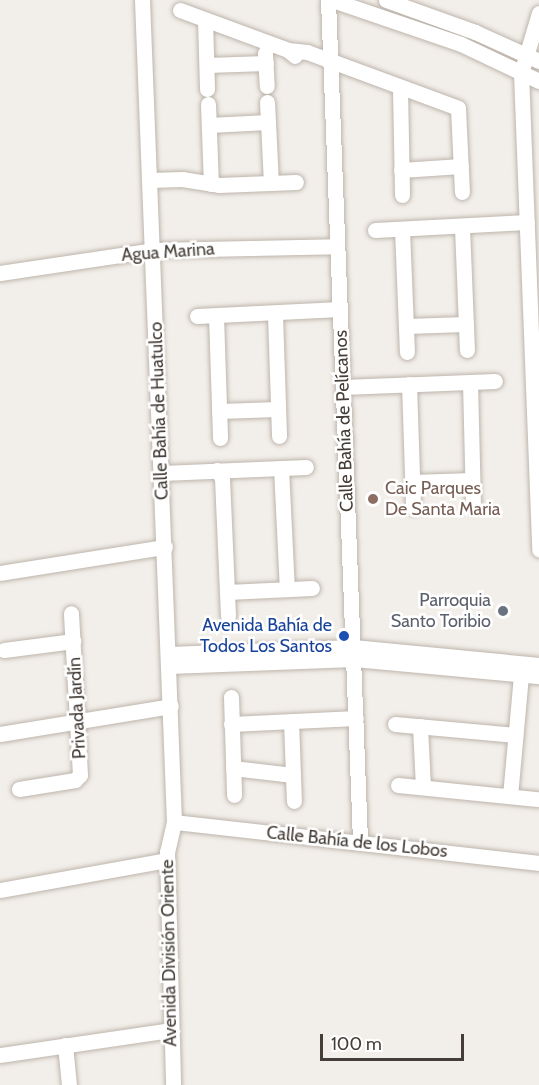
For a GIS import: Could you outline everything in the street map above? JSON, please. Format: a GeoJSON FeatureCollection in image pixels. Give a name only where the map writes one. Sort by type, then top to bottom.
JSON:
{"type":"FeatureCollection","features":[{"type":"Feature","properties":{"kind":"street","name":"Calle Bahía de Huatulco"},"geometry":{"type":"LineString","coordinates":[[142,0],[174,822]]}},
{"type":"Feature","properties":{"kind":"street"},"geometry":{"type":"LineString","coordinates":[[330,0],[461,44],[539,81]]}},
{"type":"Feature","properties":{"kind":"street","name":"Calle Bahía de Pelícanos"},"geometry":{"type":"LineString","coordinates":[[330,0],[330,65],[360,842]]}},
{"type":"Feature","properties":{"kind":"street"},"geometry":{"type":"LineString","coordinates":[[386,0],[475,32],[533,59]]}},
{"type":"Feature","properties":{"kind":"street"},"geometry":{"type":"LineString","coordinates":[[180,10],[330,65],[367,83],[374,80],[458,108],[462,192]]}},
{"type":"Feature","properties":{"kind":"street"},"geometry":{"type":"LineString","coordinates":[[539,13],[533,59],[521,73],[539,550]]}},
{"type":"Feature","properties":{"kind":"street"},"geometry":{"type":"LineString","coordinates":[[205,20],[211,183]]}},
{"type":"Feature","properties":{"kind":"street"},"geometry":{"type":"LineString","coordinates":[[265,41],[271,183]]}},
{"type":"Feature","properties":{"kind":"street"},"geometry":{"type":"LineString","coordinates":[[207,65],[266,63]]}},
{"type":"Feature","properties":{"kind":"street"},"geometry":{"type":"LineString","coordinates":[[400,88],[402,195]]}},
{"type":"Feature","properties":{"kind":"street"},"geometry":{"type":"LineString","coordinates":[[209,125],[268,122]]}},
{"type":"Feature","properties":{"kind":"street"},"geometry":{"type":"LineString","coordinates":[[401,170],[461,166]]}},
{"type":"Feature","properties":{"kind":"street"},"geometry":{"type":"LineString","coordinates":[[150,185],[296,182]]}},
{"type":"Feature","properties":{"kind":"street"},"geometry":{"type":"LineString","coordinates":[[375,230],[463,231],[527,227]]}},
{"type":"Feature","properties":{"kind":"street"},"geometry":{"type":"LineString","coordinates":[[402,229],[407,352]]}},
{"type":"Feature","properties":{"kind":"street"},"geometry":{"type":"LineString","coordinates":[[463,231],[466,350]]}},
{"type":"Feature","properties":{"kind":"street","name":"Agua Marina"},"geometry":{"type":"LineString","coordinates":[[0,273],[153,250],[338,246]]}},
{"type":"Feature","properties":{"kind":"street"},"geometry":{"type":"LineString","coordinates":[[197,316],[295,314],[305,318],[340,313]]}},
{"type":"Feature","properties":{"kind":"street"},"geometry":{"type":"LineString","coordinates":[[275,314],[279,436]]}},
{"type":"Feature","properties":{"kind":"street"},"geometry":{"type":"LineString","coordinates":[[216,316],[220,438]]}},
{"type":"Feature","properties":{"kind":"street"},"geometry":{"type":"LineString","coordinates":[[406,326],[466,324]]}},
{"type":"Feature","properties":{"kind":"street"},"geometry":{"type":"LineString","coordinates":[[343,391],[409,389],[495,381]]}},
{"type":"Feature","properties":{"kind":"street"},"geometry":{"type":"LineString","coordinates":[[470,382],[473,506]]}},
{"type":"Feature","properties":{"kind":"street"},"geometry":{"type":"LineString","coordinates":[[409,389],[413,507]]}},
{"type":"Feature","properties":{"kind":"street"},"geometry":{"type":"LineString","coordinates":[[219,411],[278,409]]}},
{"type":"Feature","properties":{"kind":"street"},"geometry":{"type":"LineString","coordinates":[[162,477],[306,467]]}},
{"type":"Feature","properties":{"kind":"street"},"geometry":{"type":"LineString","coordinates":[[281,468],[287,589]]}},
{"type":"Feature","properties":{"kind":"street"},"geometry":{"type":"LineString","coordinates":[[222,473],[228,616]]}},
{"type":"Feature","properties":{"kind":"street"},"geometry":{"type":"LineString","coordinates":[[412,482],[472,480]]}},
{"type":"Feature","properties":{"kind":"street"},"geometry":{"type":"LineString","coordinates":[[0,573],[165,547]]}},
{"type":"Feature","properties":{"kind":"street"},"geometry":{"type":"LineString","coordinates":[[227,592],[312,588]]}},
{"type":"Feature","properties":{"kind":"street","name":"Privada Jardín"},"geometry":{"type":"LineString","coordinates":[[19,789],[79,778],[71,613]]}},
{"type":"Feature","properties":{"kind":"street"},"geometry":{"type":"LineString","coordinates":[[4,650],[73,641]]}},
{"type":"Feature","properties":{"kind":"street"},"geometry":{"type":"LineString","coordinates":[[353,653],[539,676]]}},
{"type":"Feature","properties":{"kind":"street"},"geometry":{"type":"LineString","coordinates":[[169,660],[353,653],[539,665]]}},
{"type":"Feature","properties":{"kind":"street"},"geometry":{"type":"LineString","coordinates":[[510,796],[511,735],[518,674]]}},
{"type":"Feature","properties":{"kind":"street"},"geometry":{"type":"LineString","coordinates":[[231,697],[234,795]]}},
{"type":"Feature","properties":{"kind":"street"},"geometry":{"type":"LineString","coordinates":[[0,734],[171,706]]}},
{"type":"Feature","properties":{"kind":"street"},"geometry":{"type":"LineString","coordinates":[[231,724],[291,725],[356,722]]}},
{"type":"Feature","properties":{"kind":"street"},"geometry":{"type":"LineString","coordinates":[[395,724],[511,735]]}},
{"type":"Feature","properties":{"kind":"street"},"geometry":{"type":"LineString","coordinates":[[291,725],[294,801]]}},
{"type":"Feature","properties":{"kind":"street"},"geometry":{"type":"LineString","coordinates":[[420,726],[423,788]]}},
{"type":"Feature","properties":{"kind":"street"},"geometry":{"type":"LineString","coordinates":[[233,768],[293,775]]}},
{"type":"Feature","properties":{"kind":"street"},"geometry":{"type":"LineString","coordinates":[[398,785],[537,799]]}},
{"type":"Feature","properties":{"kind":"street","name":"Calle Bahía de los Lobos"},"geometry":{"type":"LineString","coordinates":[[174,822],[539,863]]}},
{"type":"Feature","properties":{"kind":"street","name":"Avenida División Oriente"},"geometry":{"type":"LineString","coordinates":[[173,1085],[167,860],[174,822]]}},
{"type":"Feature","properties":{"kind":"street"},"geometry":{"type":"LineString","coordinates":[[0,890],[167,860]]}},
{"type":"Feature","properties":{"kind":"street"},"geometry":{"type":"LineString","coordinates":[[0,1054],[171,1030]]}},
{"type":"Feature","properties":{"kind":"street"},"geometry":{"type":"LineString","coordinates":[[65,1045],[69,1085]]}},
{"type":"Feature","properties":{"kind":"place","name":"Caic Parques De Santa Maria"},"geometry":{"type":"Point","coordinates":[373,499]}},
{"type":"Feature","properties":{"kind":"place","name":"Parroquia Santo Toribio"},"geometry":{"type":"Point","coordinates":[503,611]}},
{"type":"Feature","properties":{"kind":"place","name":"Avenida Bahía de Todos Los Santos"},"geometry":{"type":"Point","coordinates":[344,636]}}]}
